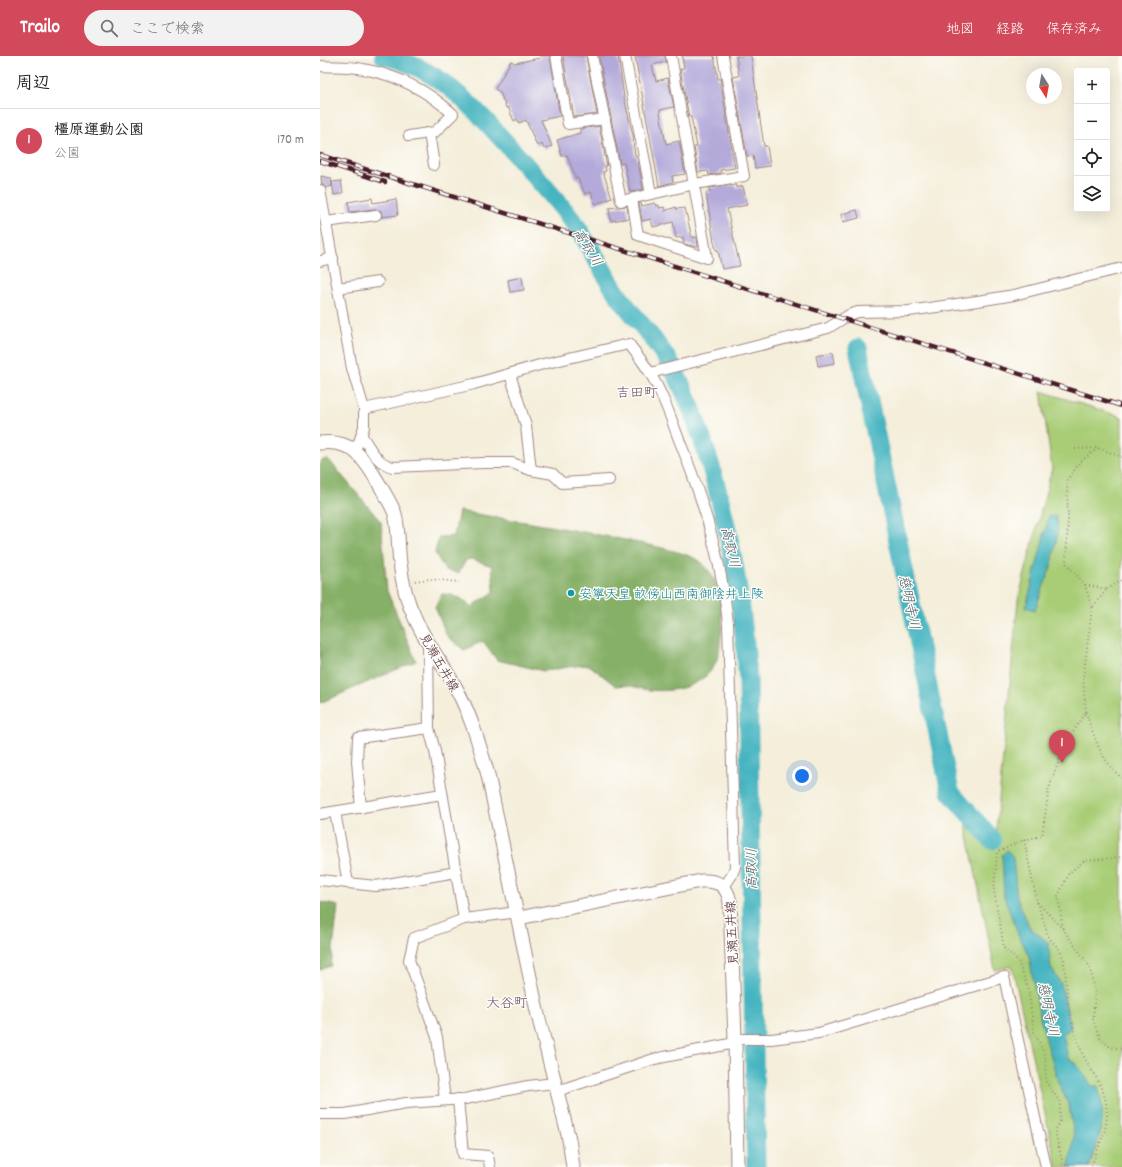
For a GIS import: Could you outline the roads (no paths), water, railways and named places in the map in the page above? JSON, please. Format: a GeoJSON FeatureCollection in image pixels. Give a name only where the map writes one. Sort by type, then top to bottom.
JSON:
{"type":"FeatureCollection","features":[{"type":"Feature","properties":{"kind":"main road","name":"見瀬五井線"},"geometry":{"type":"LineString","coordinates":[[320,443],[337,443],[354,450],[361,455],[390,502],[395,515],[403,583],[414,618],[428,644],[459,694],[484,758],[518,915],[537,1012],[569,1139],[573,1167]]}},
{"type":"Feature","properties":{"kind":"main road","name":"見瀬五井線"},"geometry":{"type":"LineString","coordinates":[[518,915],[701,881],[717,882],[724,887],[728,893],[730,902],[737,1041],[737,1167]]}},
{"type":"Feature","properties":{"kind":"street"},"geometry":{"type":"LineString","coordinates":[[556,56],[568,124],[605,119]]}},
{"type":"Feature","properties":{"kind":"street"},"geometry":{"type":"LineString","coordinates":[[592,56],[621,201],[695,184],[744,176],[723,56]]}},
{"type":"Feature","properties":{"kind":"street"},"geometry":{"type":"LineString","coordinates":[[625,56],[651,194]]}},
{"type":"Feature","properties":{"kind":"street"},"geometry":{"type":"LineString","coordinates":[[632,199],[638,235],[707,258],[671,56]]}},
{"type":"Feature","properties":{"kind":"street"},"geometry":{"type":"LineString","coordinates":[[320,66],[362,68],[384,74],[427,94],[453,114],[435,132],[409,136]]}},
{"type":"Feature","properties":{"kind":"street"},"geometry":{"type":"LineString","coordinates":[[429,133],[434,165]]}},
{"type":"Feature","properties":{"kind":"street"},"geometry":{"type":"LineString","coordinates":[[320,190],[353,374],[364,408],[364,427],[362,436],[354,450]]}},
{"type":"Feature","properties":{"kind":"street"},"geometry":{"type":"LineString","coordinates":[[326,222],[376,215]]}},
{"type":"Feature","properties":{"kind":"street"},"geometry":{"type":"LineString","coordinates":[[320,261],[332,258]]}},
{"type":"Feature","properties":{"kind":"street"},"geometry":{"type":"LineString","coordinates":[[653,372],[828,328],[849,314],[858,312],[909,311],[1014,295],[1122,268]]}},
{"type":"Feature","properties":{"kind":"street"},"geometry":{"type":"LineString","coordinates":[[338,288],[378,282]]}},
{"type":"Feature","properties":{"kind":"street"},"geometry":{"type":"LineString","coordinates":[[364,408],[510,374],[629,344],[653,372],[694,476],[706,517],[727,605],[735,867],[732,875],[724,887]]}},
{"type":"Feature","properties":{"kind":"street"},"geometry":{"type":"LineString","coordinates":[[510,374],[526,426],[531,470]]}},
{"type":"Feature","properties":{"kind":"street"},"geometry":{"type":"LineString","coordinates":[[362,436],[378,460],[385,465],[393,467],[497,463],[512,464],[531,470],[553,474],[562,483],[609,480]]}},
{"type":"Feature","properties":{"kind":"street"},"geometry":{"type":"LineString","coordinates":[[428,644],[429,728],[464,919]]}},
{"type":"Feature","properties":{"kind":"street"},"geometry":{"type":"LineString","coordinates":[[361,808],[357,762],[358,738],[429,728]]}},
{"type":"Feature","properties":{"kind":"street"},"geometry":{"type":"LineString","coordinates":[[320,814],[442,794]]}},
{"type":"Feature","properties":{"kind":"street"},"geometry":{"type":"LineString","coordinates":[[335,812],[348,883]]}},
{"type":"Feature","properties":{"kind":"street"},"geometry":{"type":"LineString","coordinates":[[320,880],[382,885],[456,872]]}},
{"type":"Feature","properties":{"kind":"street"},"geometry":{"type":"LineString","coordinates":[[445,1100],[437,1037],[410,967],[410,953],[414,938],[464,919],[518,915]]}},
{"type":"Feature","properties":{"kind":"street"},"geometry":{"type":"LineString","coordinates":[[320,1114],[345,1114],[406,1103],[476,1097],[534,1085],[556,1087],[654,1059],[737,1041],[771,1039],[819,1033],[1004,977],[1046,1167]]}},
{"type":"Feature","properties":{"kind":"street"},"geometry":{"type":"LineString","coordinates":[[458,1099],[463,1154],[488,1156],[490,1167]]}},
{"type":"Feature","properties":{"kind":"water"},"geometry":{"type":"Polygon","coordinates":[[[1049,516],[1057,517],[1058,531],[1052,564],[1035,610],[1026,607],[1049,516]]]}},
{"type":"Feature","properties":{"kind":"water"},"geometry":{"type":"Polygon","coordinates":[[[1007,850],[1013,857],[1017,898],[1030,928],[1048,942],[1051,968],[1061,984],[1071,1028],[1063,1034],[1068,1058],[1078,1066],[1092,1086],[1098,1086],[1101,1099],[1102,1119],[1097,1145],[1089,1167],[1069,1167],[1074,1136],[1069,1106],[1058,1082],[1040,1018],[1029,956],[1018,934],[1004,897],[1002,855],[1007,850]]]}},
{"type":"Feature","properties":{"kind":"waterway","name":"高取川"},"geometry":{"type":"LineString","coordinates":[[384,56],[406,62],[425,71],[460,96],[492,127],[557,201],[582,235],[618,295],[669,362],[686,396],[704,445],[723,511],[730,545],[741,612],[748,680],[756,1167]]}},
{"type":"Feature","properties":{"kind":"waterway","name":"慈明寺川"},"geometry":{"type":"LineString","coordinates":[[858,348],[950,792],[992,840]]}},
{"type":"Feature","properties":{"kind":"railway"},"geometry":{"type":"LineString","coordinates":[[320,155],[1122,406]]}},
{"type":"Feature","properties":{"kind":"railway"},"geometry":{"type":"LineString","coordinates":[[320,161],[385,182]]}},
{"type":"Feature","properties":{"kind":"place","name":"安寧天皇 畝傍山西南御陰井上陵"},"geometry":{"type":"Point","coordinates":[571,593]}},
{"type":"Feature","properties":{"kind":"place","name":"橿原運動公園"},"geometry":{"type":"Point","coordinates":[1062,763]}},
{"type":"Feature","properties":{"kind":"district","name":"吉田町"},"geometry":{"type":"Point","coordinates":[637,392]}},
{"type":"Feature","properties":{"kind":"district","name":"大谷町"},"geometry":{"type":"Point","coordinates":[507,1002]}}]}
